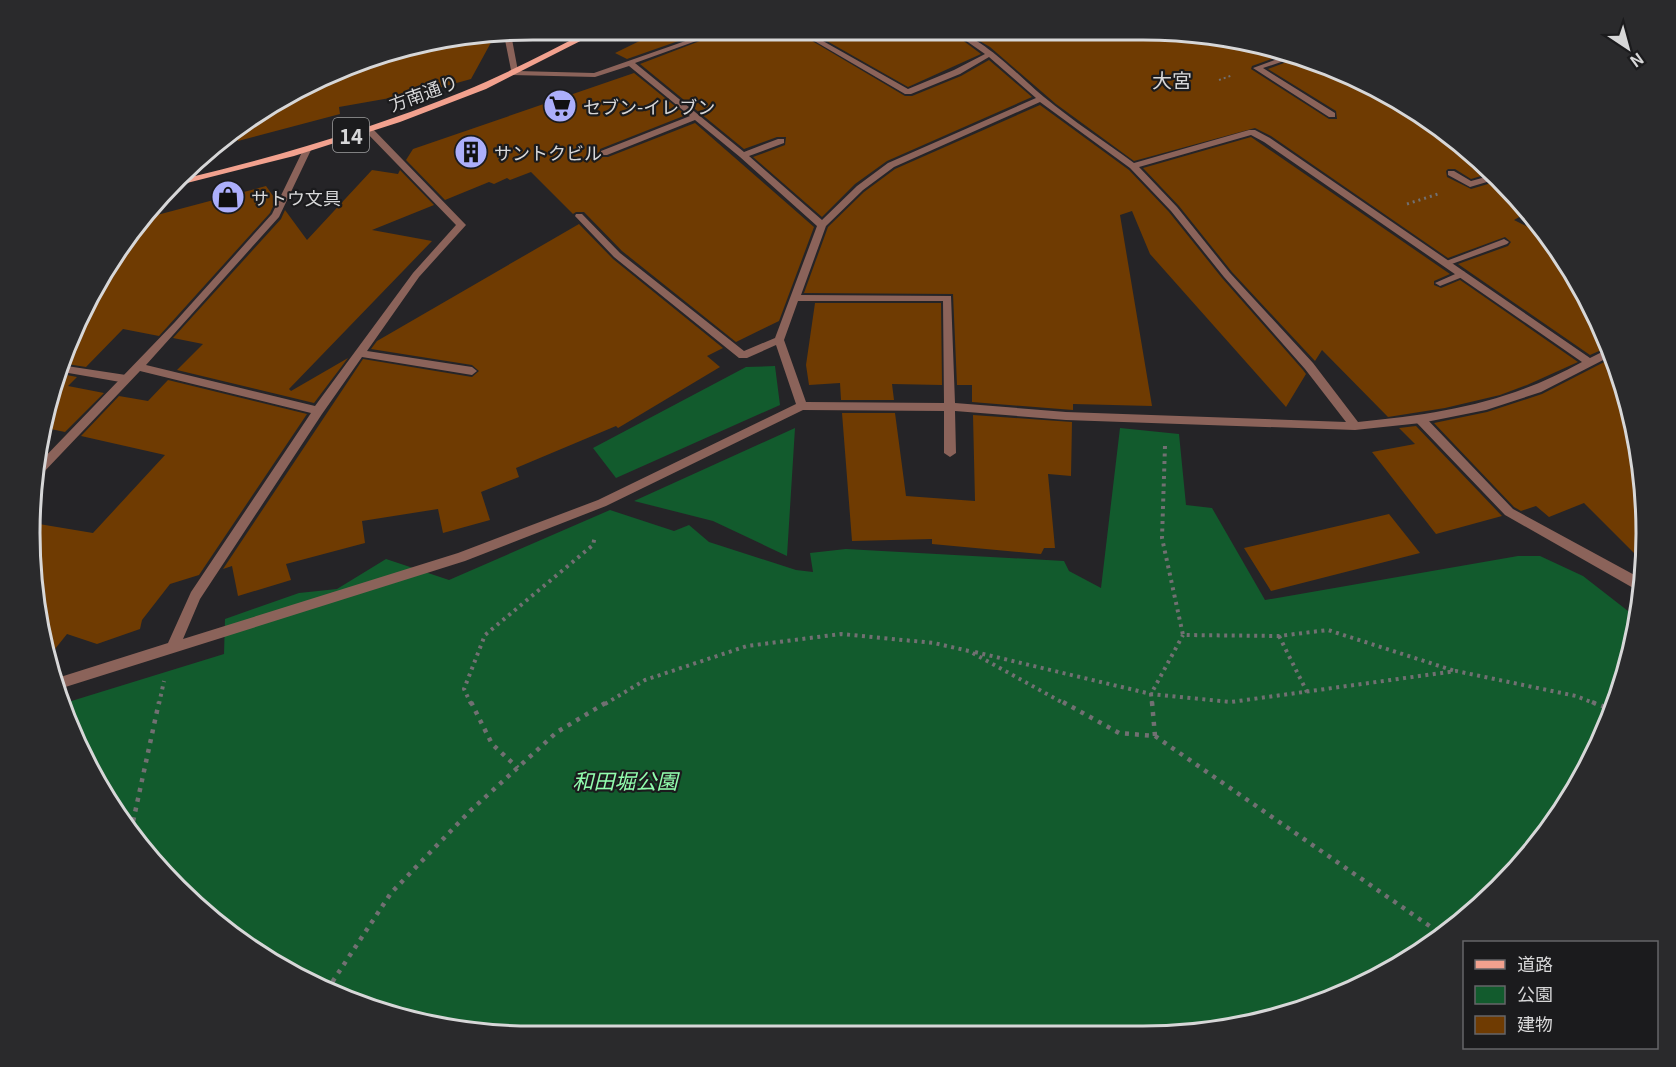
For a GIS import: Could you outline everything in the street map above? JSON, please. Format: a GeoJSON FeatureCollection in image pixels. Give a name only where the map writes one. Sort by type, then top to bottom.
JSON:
{"type":"FeatureCollection","features":[{"type":"Feature","properties":{"kind":"main road","name":"方南通り"},"geometry":{"type":"LineString","coordinates":[[190,180],[308,150],[368,129],[465,94],[578,40]]}},
{"type":"Feature","properties":{"kind":"street"},"geometry":{"type":"LineString","coordinates":[[509,42],[515,72],[594,75],[695,40]]}},
{"type":"Feature","properties":{"kind":"street"},"geometry":{"type":"LineString","coordinates":[[816,40],[908,92],[957,72],[990,54]]}},
{"type":"Feature","properties":{"kind":"street"},"geometry":{"type":"LineString","coordinates":[[969,40],[990,54],[1041,99],[1133,166],[1174,209],[1227,275],[1309,366],[1355,426]]}},
{"type":"Feature","properties":{"kind":"street"},"geometry":{"type":"LineString","coordinates":[[1280,60],[1257,68],[1332,115]]}},
{"type":"Feature","properties":{"kind":"street"},"geometry":{"type":"LineString","coordinates":[[630,63],[743,155],[822,225]]}},
{"type":"Feature","properties":{"kind":"street"},"geometry":{"type":"LineString","coordinates":[[802,406],[780,340],[822,225],[860,188],[891,165],[1041,99]]}},
{"type":"Feature","properties":{"kind":"street"},"geometry":{"type":"LineString","coordinates":[[604,153],[695,117]]}},
{"type":"Feature","properties":{"kind":"street"},"geometry":{"type":"LineString","coordinates":[[172,648],[195,596],[318,411],[416,275],[461,225],[368,129]]}},
{"type":"Feature","properties":{"kind":"street"},"geometry":{"type":"LineString","coordinates":[[1133,166],[1252,132],[1267,140],[1589,362]]}},
{"type":"Feature","properties":{"kind":"street"},"geometry":{"type":"LineString","coordinates":[[743,155],[781,141]]}},
{"type":"Feature","properties":{"kind":"street"},"geometry":{"type":"LineString","coordinates":[[46,463],[138,367],[276,215],[308,150]]}},
{"type":"Feature","properties":{"kind":"street"},"geometry":{"type":"LineString","coordinates":[[1451,173],[1470,184],[1485,180]]}},
{"type":"Feature","properties":{"kind":"street"},"geometry":{"type":"LineString","coordinates":[[579,216],[617,255],[743,356],[780,340]]}},
{"type":"Feature","properties":{"kind":"street"},"geometry":{"type":"LineString","coordinates":[[1446,263],[1504,242]]}},
{"type":"Feature","properties":{"kind":"street"},"geometry":{"type":"LineString","coordinates":[[1440,283],[1462,274]]}},
{"type":"Feature","properties":{"kind":"street"},"geometry":{"type":"LineString","coordinates":[[797,298],[948,298],[950,453]]}},
{"type":"Feature","properties":{"kind":"street"},"geometry":{"type":"LineString","coordinates":[[360,353],[472,371]]}},
{"type":"Feature","properties":{"kind":"street"},"geometry":{"type":"LineString","coordinates":[[64,682],[461,557],[602,503],[802,406],[951,407],[1066,416],[1355,426],[1420,419],[1486,407],[1527,393],[1602,356]]}},
{"type":"Feature","properties":{"kind":"street"},"geometry":{"type":"LineString","coordinates":[[138,367],[318,411]]}},
{"type":"Feature","properties":{"kind":"street"},"geometry":{"type":"LineString","coordinates":[[69,370],[126,379]]}},
{"type":"Feature","properties":{"kind":"street"},"geometry":{"type":"LineString","coordinates":[[1420,419],[1509,512],[1633,580]]}},
{"type":"Feature","properties":{"kind":"path"},"geometry":{"type":"LineString","coordinates":[[1374,214],[1470,184]]}},
{"type":"Feature","properties":{"kind":"path"},"geometry":{"type":"LineString","coordinates":[[1155,736],[1151,694],[1184,635],[1162,538],[1165,419]]}},
{"type":"Feature","properties":{"kind":"path"},"geometry":{"type":"LineString","coordinates":[[518,768],[492,744],[464,689],[485,635],[593,544],[602,503]]}},
{"type":"Feature","properties":{"kind":"path"},"geometry":{"type":"LineString","coordinates":[[1184,635],[1279,636],[1328,630],[1456,671],[1576,696],[1604,707]]}},
{"type":"Feature","properties":{"kind":"path"},"geometry":{"type":"LineString","coordinates":[[332,983],[392,893],[470,811],[557,732],[645,680],[747,646],[841,634],[934,643],[1151,694],[1231,702],[1456,671]]}},
{"type":"Feature","properties":{"kind":"path"},"geometry":{"type":"LineString","coordinates":[[1279,636],[1306,692]]}},
{"type":"Feature","properties":{"kind":"path"},"geometry":{"type":"LineString","coordinates":[[133,821],[172,648]]}},
{"type":"Feature","properties":{"kind":"path"},"geometry":{"type":"LineString","coordinates":[[969,651],[1119,733],[1155,736],[1435,930]]}},
{"type":"Feature","properties":{"kind":"green space"},"geometry":{"type":"Polygon","coordinates":[[[775,366],[780,405],[616,478],[593,448],[746,367],[775,366]]]}},
{"type":"Feature","properties":{"kind":"green space"},"geometry":{"type":"Polygon","coordinates":[[[795,428],[787,556],[713,521],[634,501],[795,428]]]}},
{"type":"Feature","properties":{"kind":"green space","name":"和田堀公園"},"geometry":{"type":"Polygon","coordinates":[[[1120,428],[1179,434],[1186,505],[1212,508],[1265,600],[1518,556],[1540,556],[1583,576],[1629,612],[1619,661],[1585,752],[1534,834],[1513,859],[1468,904],[1443,925],[1389,960],[1331,989],[1270,1010],[1239,1017],[1175,1025],[534,1026],[469,1022],[406,1010],[315,976],[233,925],[208,904],[163,859],[142,834],[91,752],[70,701],[224,654],[225,619],[299,593],[337,589],[386,559],[449,580],[610,510],[674,531],[689,525],[709,542],[796,570],[813,572],[810,553],[846,549],[1064,561],[1069,571],[1101,588],[1120,428]]]}},
{"type":"Feature","properties":{"kind":"building"},"geometry":{"type":"Polygon","coordinates":[[[642,40],[681,40],[627,59],[615,53],[642,40]]]}},
{"type":"Feature","properties":{"kind":"building"},"geometry":{"type":"Polygon","coordinates":[[[703,40],[810,40],[905,96],[912,96],[961,76],[989,60],[1032,97],[887,161],[855,184],[822,217],[753,157],[785,145],[786,137],[777,137],[744,149],[640,64],[703,40]]]}},
{"type":"Feature","properties":{"kind":"building"},"geometry":{"type":"Polygon","coordinates":[[[825,40],[962,40],[981,54],[908,87],[825,40]]]}},
{"type":"Feature","properties":{"kind":"building"},"geometry":{"type":"Polygon","coordinates":[[[978,40],[1142,40],[1239,50],[1274,58],[1252,66],[1251,69],[1329,119],[1337,119],[1336,111],[1268,69],[1286,62],[1361,91],[1443,142],[1481,176],[1471,179],[1455,169],[1448,169],[1447,177],[1471,189],[1489,184],[1513,208],[1520,216],[1514,220],[1530,228],[1534,233],[1569,287],[1585,315],[1600,351],[1590,355],[1458,264],[1508,246],[1511,242],[1505,237],[1448,258],[1271,136],[1255,128],[1134,161],[1056,104],[990,47],[978,40]]]}},
{"type":"Feature","properties":{"kind":"building"},"geometry":{"type":"Polygon","coordinates":[[[491,43],[471,79],[424,92],[339,107],[340,114],[238,141],[237,139],[287,107],[345,78],[406,57],[437,50],[491,43]]]}},
{"type":"Feature","properties":{"kind":"building"},"geometry":{"type":"Polygon","coordinates":[[[634,73],[686,115],[600,149],[599,157],[608,157],[695,123],[814,227],[779,321],[736,342],[622,251],[584,212],[573,214],[531,172],[494,184],[489,182],[445,200],[406,160],[413,149],[634,73]]]}},
{"type":"Feature","properties":{"kind":"building"},"geometry":{"type":"Polygon","coordinates":[[[1040,105],[1129,170],[1169,212],[1222,278],[1303,370],[1306,374],[1286,407],[1150,254],[1132,211],[1120,215],[1152,406],[1073,404],[1073,410],[972,402],[972,385],[957,385],[953,294],[804,293],[828,227],[864,192],[895,169],[1040,105]]]}},
{"type":"Feature","properties":{"kind":"building"},"geometry":{"type":"Polygon","coordinates":[[[1251,137],[1450,274],[1434,281],[1434,285],[1441,288],[1460,280],[1578,362],[1500,395],[1445,408],[1388,417],[1322,350],[1315,361],[1232,272],[1179,206],[1143,168],[1251,137]]]}},
{"type":"Feature","properties":{"kind":"building"},"geometry":{"type":"Polygon","coordinates":[[[372,170],[398,174],[400,170],[434,205],[372,230],[432,241],[289,389],[291,391],[348,358],[314,403],[177,370],[203,344],[173,338],[281,219],[285,210],[307,240],[372,170]]]}},
{"type":"Feature","properties":{"kind":"building"},"geometry":{"type":"Polygon","coordinates":[[[266,186],[276,200],[270,213],[159,336],[123,329],[86,367],[71,365],[91,315],[107,287],[142,233],[157,215],[266,186]]]}},
{"type":"Feature","properties":{"kind":"building"},"geometry":{"type":"Polygon","coordinates":[[[579,224],[613,259],[723,348],[707,356],[720,367],[618,428],[616,426],[516,468],[519,477],[481,492],[490,520],[443,533],[438,509],[362,521],[365,543],[286,564],[291,580],[238,596],[232,566],[223,569],[363,359],[472,377],[479,371],[472,365],[371,349],[377,341],[579,224]]]}},
{"type":"Feature","properties":{"kind":"building"},"geometry":{"type":"Polygon","coordinates":[[[815,303],[941,303],[942,385],[892,384],[894,400],[841,400],[840,383],[809,385],[806,365],[815,303]]]}},
{"type":"Feature","properties":{"kind":"building"},"geometry":{"type":"Polygon","coordinates":[[[1604,362],[1619,406],[1626,437],[1634,501],[1635,554],[1584,503],[1549,517],[1536,506],[1521,511],[1514,507],[1434,423],[1487,412],[1542,394],[1604,362]]]}},
{"type":"Feature","properties":{"kind":"building"},"geometry":{"type":"Polygon","coordinates":[[[67,375],[77,377],[68,386],[104,393],[65,432],[52,429],[67,375]]]}},
{"type":"Feature","properties":{"kind":"building"},"geometry":{"type":"Polygon","coordinates":[[[168,380],[307,414],[199,575],[170,584],[142,620],[140,629],[97,644],[67,634],[54,650],[45,598],[41,524],[93,533],[165,455],[81,436],[119,396],[148,401],[168,380]]]}},
{"type":"Feature","properties":{"kind":"building"},"geometry":{"type":"Polygon","coordinates":[[[842,413],[895,413],[906,496],[975,501],[973,415],[1072,422],[1071,476],[1048,474],[1055,548],[1044,548],[1041,554],[932,544],[932,539],[852,541],[842,413]]]}},
{"type":"Feature","properties":{"kind":"building"},"geometry":{"type":"Polygon","coordinates":[[[1416,426],[1502,516],[1436,534],[1372,452],[1415,444],[1399,428],[1416,426]]]}},
{"type":"Feature","properties":{"kind":"building"},"geometry":{"type":"Polygon","coordinates":[[[1389,514],[1420,553],[1271,591],[1244,548],[1389,514]]]}},
{"type":"Feature","properties":{"kind":"place","name":"セブン-イレブン"},"geometry":{"type":"Point","coordinates":[560,106]}},
{"type":"Feature","properties":{"kind":"place","name":"サントクビル"},"geometry":{"type":"Point","coordinates":[471,152]}},
{"type":"Feature","properties":{"kind":"place","name":"サトウ文具"},"geometry":{"type":"Point","coordinates":[228,197]}},
{"type":"Feature","properties":{"kind":"district","name":"大宮"},"geometry":{"type":"Point","coordinates":[1172,79]}}]}
